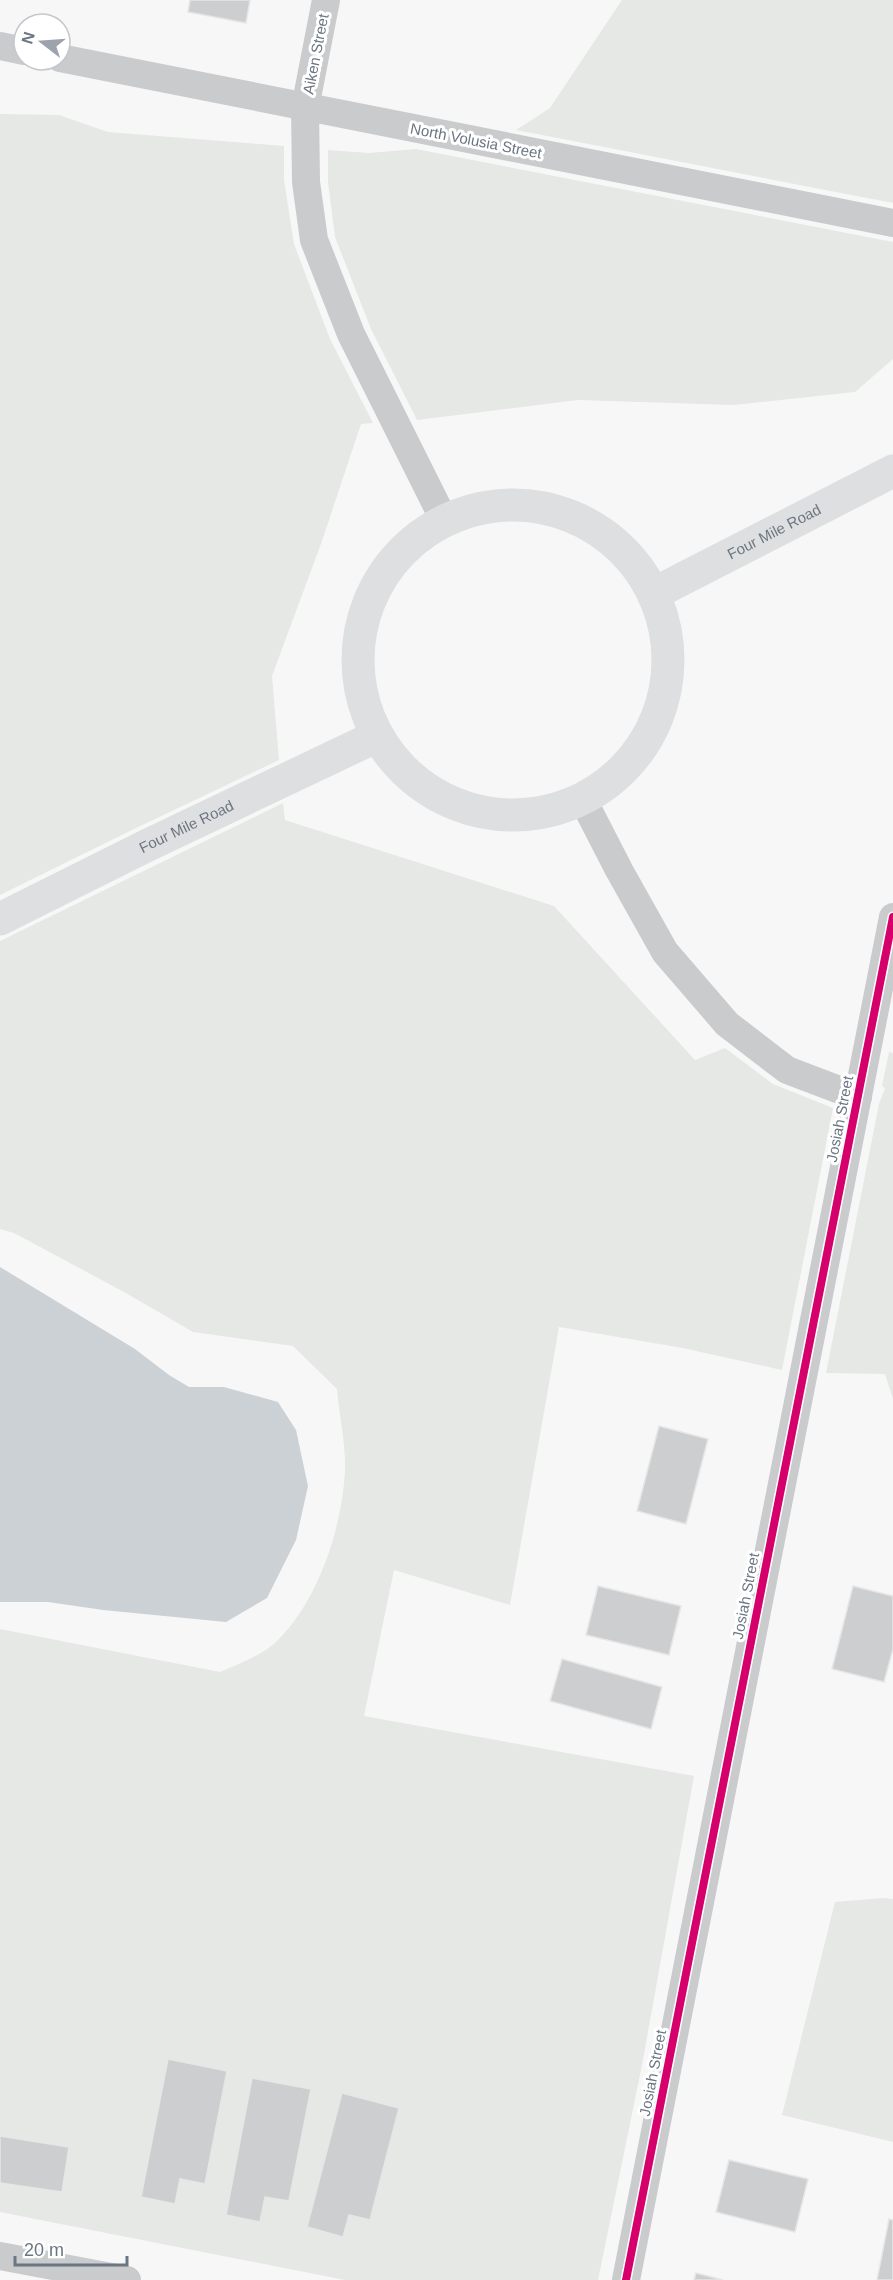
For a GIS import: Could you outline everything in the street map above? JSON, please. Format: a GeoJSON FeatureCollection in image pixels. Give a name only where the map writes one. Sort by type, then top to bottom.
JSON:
{"type":"FeatureCollection","features":[{"type":"Feature","properties":{"kind":"street","name":"Aiken Street"},"geometry":{"type":"LineString","coordinates":[[326,0],[305,108],[306,182],[314,240],[351,334],[444,520]]}},
{"type":"Feature","properties":{"kind":"street","name":"North Volusia Street"},"geometry":{"type":"LineString","coordinates":[[72,60],[893,223]]}},
{"type":"Feature","properties":{"kind":"street","name":"Four Mile Road"},"geometry":{"type":"LineString","coordinates":[[655,593],[893,471]]}},
{"type":"Feature","properties":{"kind":"street"},"geometry":{"type":"LineString","coordinates":[[513,505],[563,512],[592,527],[619,546],[641,570],[655,593],[665,615],[673,656],[662,704],[648,735],[631,760],[605,784],[582,798],[548,811],[513,816],[464,807],[427,789],[397,765],[375,737],[366,716],[357,675],[360,629],[376,586],[411,543],[444,520],[480,506],[513,505]]}},
{"type":"Feature","properties":{"kind":"street","name":"Four Mile Road"},"geometry":{"type":"LineString","coordinates":[[0,919],[146,846],[375,737]]}},
{"type":"Feature","properties":{"kind":"street"},"geometry":{"type":"LineString","coordinates":[[582,798],[665,952],[727,1024],[787,1070],[858,1097]]}},
{"type":"Feature","properties":{"kind":"street","name":"Josiah Street"},"geometry":{"type":"LineString","coordinates":[[626,2280],[893,917]]}},
{"type":"Feature","properties":{"kind":"street"},"geometry":{"type":"LineString","coordinates":[[0,2256],[127,2280]]}},
{"type":"Feature","properties":{"kind":"shaded area"},"geometry":{"type":"Polygon","coordinates":[[[622,0],[893,0],[893,203],[516,130],[550,108],[622,0]]]}},
{"type":"Feature","properties":{"kind":"shaded area"},"geometry":{"type":"Polygon","coordinates":[[[0,114],[59,115],[108,132],[284,146],[284,180],[294,244],[330,339],[373,423],[361,424],[322,541],[272,676],[279,760],[0,895],[0,114]]]}},
{"type":"Feature","properties":{"kind":"shaded area"},"geometry":{"type":"Polygon","coordinates":[[[416,149],[893,242],[893,359],[855,392],[734,405],[578,400],[417,420],[371,329],[335,237],[328,182],[328,150],[369,153],[416,149]]]}},
{"type":"Feature","properties":{"kind":"shaded area"},"geometry":{"type":"Polygon","coordinates":[[[283,803],[285,820],[554,906],[695,1060],[725,1048],[773,1084],[833,1108],[782,1370],[683,1348],[559,1327],[510,1605],[394,1570],[364,1716],[694,1776],[642,2065],[598,2280],[345,2280],[0,2212],[0,1629],[220,1672],[249,1659],[270,1647],[291,1626],[315,1585],[333,1540],[339,1516],[345,1461],[337,1389],[293,1346],[193,1332],[14,1233],[0,1229],[0,941],[283,803]]]}},
{"type":"Feature","properties":{"kind":"shaded area"},"geometry":{"type":"Polygon","coordinates":[[[889,1052],[893,1053],[893,1399],[885,1374],[826,1373],[879,1104],[885,1088],[882,1086],[889,1052]]]}},
{"type":"Feature","properties":{"kind":"shaded area"},"geometry":{"type":"Polygon","coordinates":[[[0,1267],[135,1349],[189,1387],[224,1387],[278,1402],[296,1430],[308,1486],[296,1540],[267,1598],[226,1622],[103,1610],[48,1602],[0,1602],[0,1267]]]}},
{"type":"Feature","properties":{"kind":"shaded area"},"geometry":{"type":"Polygon","coordinates":[[[893,1899],[893,2142],[782,2115],[835,1902],[893,1899]]]}},
{"type":"Feature","properties":{"kind":"building"},"geometry":{"type":"Polygon","coordinates":[[[190,0],[250,0],[246,23],[188,12],[190,0]]]}},
{"type":"Feature","properties":{"kind":"building"},"geometry":{"type":"Polygon","coordinates":[[[659,1426],[708,1439],[686,1524],[637,1511],[659,1426]]]}},
{"type":"Feature","properties":{"kind":"building"},"geometry":{"type":"Polygon","coordinates":[[[598,1586],[681,1606],[669,1655],[586,1635],[598,1586]]]}},
{"type":"Feature","properties":{"kind":"building"},"geometry":{"type":"Polygon","coordinates":[[[853,1586],[893,1596],[893,1649],[884,1682],[832,1669],[853,1586]]]}},
{"type":"Feature","properties":{"kind":"building"},"geometry":{"type":"Polygon","coordinates":[[[562,1659],[662,1687],[651,1729],[550,1701],[562,1659]]]}},
{"type":"Feature","properties":{"kind":"building"},"geometry":{"type":"Polygon","coordinates":[[[168,2059],[227,2071],[205,2184],[180,2179],[175,2204],[141,2197],[168,2059]]]}},
{"type":"Feature","properties":{"kind":"building"},"geometry":{"type":"Polygon","coordinates":[[[252,2078],[311,2089],[289,2201],[265,2197],[260,2222],[226,2215],[252,2078]]]}},
{"type":"Feature","properties":{"kind":"building"},"geometry":{"type":"Polygon","coordinates":[[[342,2093],[399,2108],[370,2220],[349,2215],[343,2237],[307,2227],[342,2093]]]}},
{"type":"Feature","properties":{"kind":"building"},"geometry":{"type":"Polygon","coordinates":[[[0,2136],[69,2147],[62,2192],[0,2183],[0,2136]]]}},
{"type":"Feature","properties":{"kind":"building"},"geometry":{"type":"Polygon","coordinates":[[[729,2160],[808,2179],[795,2232],[716,2212],[729,2160]]]}},
{"type":"Feature","properties":{"kind":"building"},"geometry":{"type":"Polygon","coordinates":[[[889,2219],[893,2220],[893,2280],[877,2280],[889,2219]]]}},
{"type":"Feature","properties":{"kind":"building"},"geometry":{"type":"Polygon","coordinates":[[[696,2273],[723,2280],[694,2280],[696,2273]]]}},
{"type":"Feature","properties":{"kind":"cycle path"},"geometry":{"type":"LineString","coordinates":[[626,2280],[893,917]]}}]}
